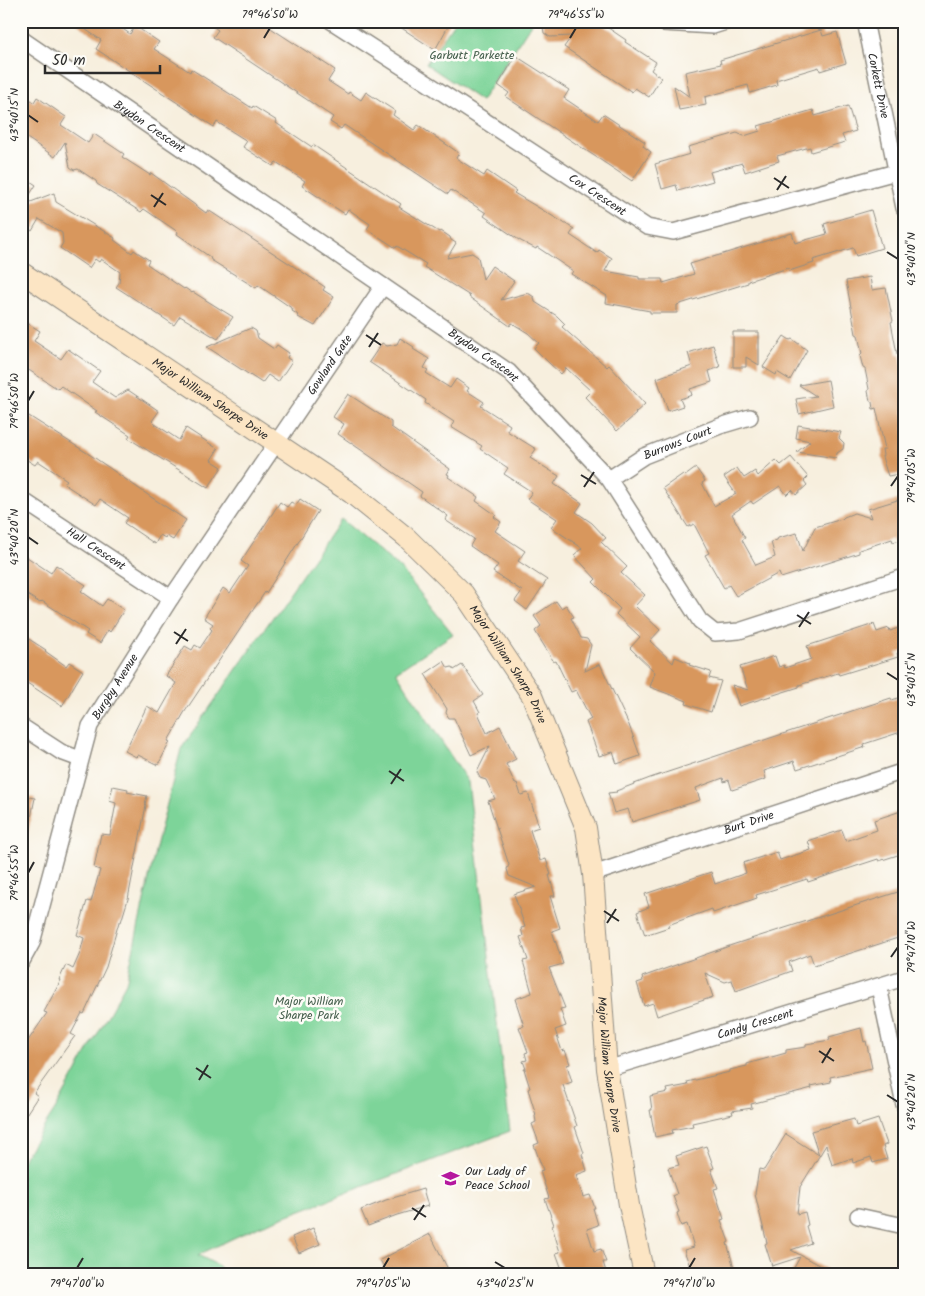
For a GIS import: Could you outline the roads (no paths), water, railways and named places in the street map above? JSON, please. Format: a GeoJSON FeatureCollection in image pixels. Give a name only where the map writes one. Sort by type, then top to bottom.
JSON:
{"type":"FeatureCollection","features":[{"type":"Feature","properties":{"kind":"street","name":"Cox Crescent"},"geometry":{"type":"LineString","coordinates":[[331,21],[647,227],[673,232],[896,172]]}},
{"type":"Feature","properties":{"kind":"street"},"geometry":{"type":"LineString","coordinates":[[660,21],[664,23],[714,26],[729,21]]}},
{"type":"Feature","properties":{"kind":"street","name":"Corkett Drive"},"geometry":{"type":"LineString","coordinates":[[865,21],[904,208]]}},
{"type":"Feature","properties":{"kind":"street","name":"Brydon Crescent"},"geometry":{"type":"LineString","coordinates":[[21,38],[509,372],[609,479],[700,621],[715,633],[739,631],[904,577]]}},
{"type":"Feature","properties":{"kind":"street","name":"Major William Sharpe Drive"},"geometry":{"type":"LineString","coordinates":[[21,272],[351,493],[407,538],[464,594],[532,696],[586,828],[593,874],[606,1069],[629,1205],[644,1275]]}},
{"type":"Feature","properties":{"kind":"street","name":"Gowland Gate"},"geometry":{"type":"LineString","coordinates":[[278,443],[384,286]]}},
{"type":"Feature","properties":{"kind":"street","name":"Burrows Court"},"geometry":{"type":"LineString","coordinates":[[609,479],[644,456],[750,416]]}},
{"type":"Feature","properties":{"kind":"street","name":"Burgby Avenue"},"geometry":{"type":"LineString","coordinates":[[21,963],[32,943],[90,726],[171,598],[278,443]]}},
{"type":"Feature","properties":{"kind":"street","name":"Hall Crescent"},"geometry":{"type":"LineString","coordinates":[[21,499],[171,598]]}},
{"type":"Feature","properties":{"kind":"street"},"geometry":{"type":"LineString","coordinates":[[21,726],[61,752],[80,759]]}},
{"type":"Feature","properties":{"kind":"street","name":"Burt Drive"},"geometry":{"type":"LineString","coordinates":[[593,874],[904,771]]}},
{"type":"Feature","properties":{"kind":"street","name":"Candy Crescent"},"geometry":{"type":"LineString","coordinates":[[606,1069],[904,978]]}},
{"type":"Feature","properties":{"kind":"street"},"geometry":{"type":"LineString","coordinates":[[879,986],[904,1105]]}},
{"type":"Feature","properties":{"kind":"street"},"geometry":{"type":"LineString","coordinates":[[858,1216],[904,1226]]}},
{"type":"Feature","properties":{"kind":"place","name":"Our Lady of Peace School"},"geometry":{"type":"Point","coordinates":[451,1178]}},
{"type":"Feature","properties":{"kind":"park label","name":"Garbutt Parkette"},"geometry":{"type":"Point","coordinates":[472,55]}},
{"type":"Feature","properties":{"kind":"park label","name":"Major William Sharpe Park"},"geometry":{"type":"Point","coordinates":[309,1008]}}]}
